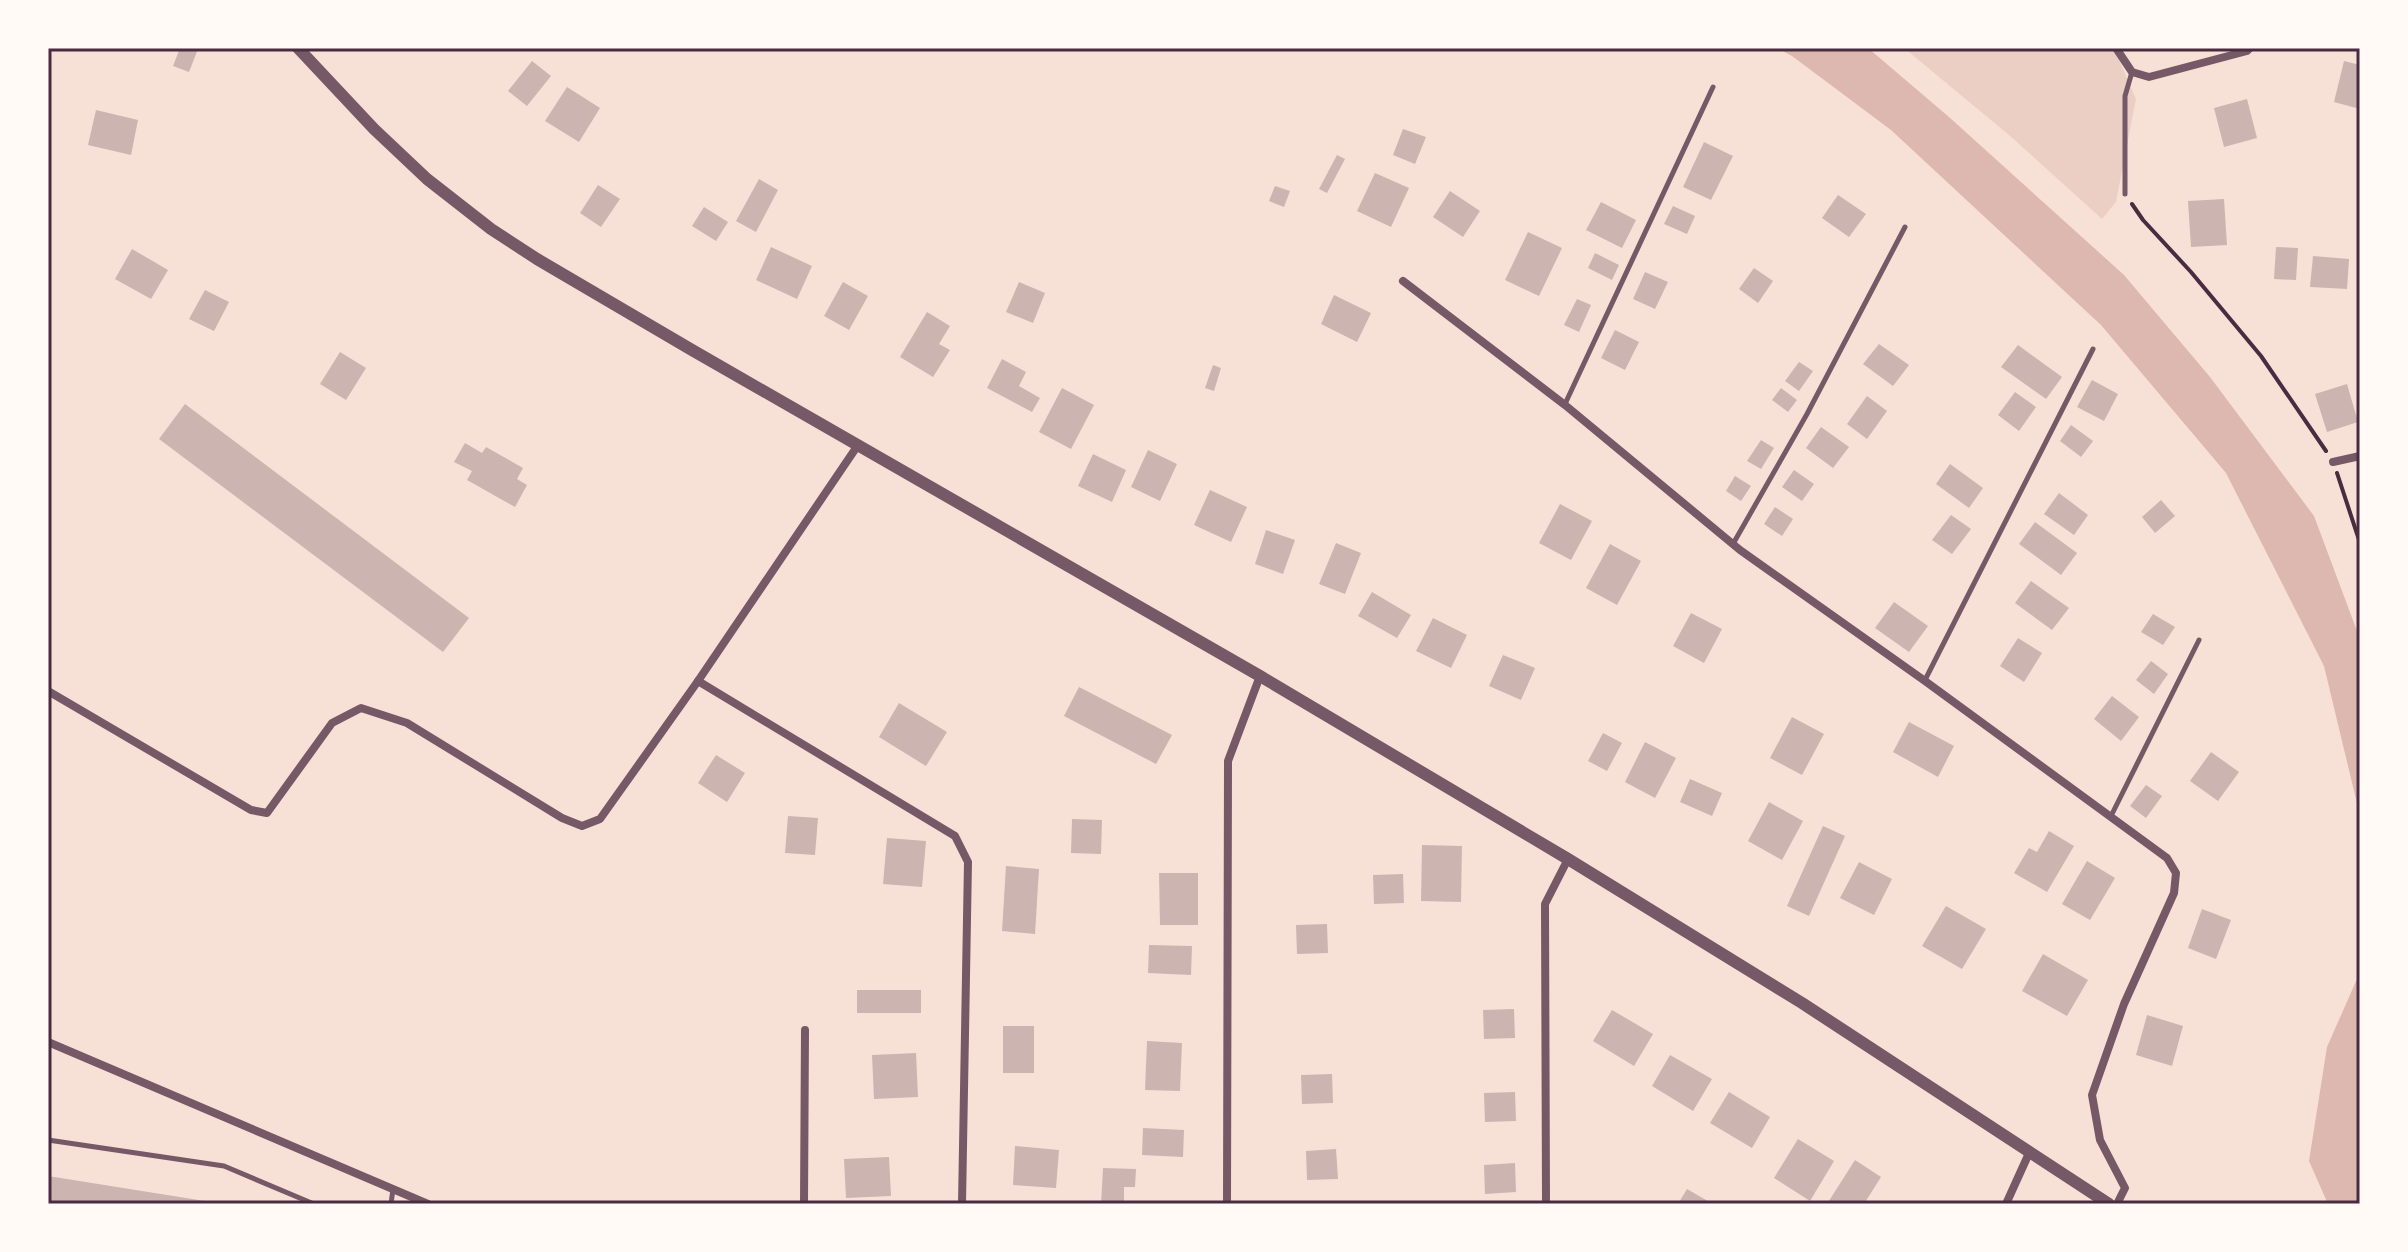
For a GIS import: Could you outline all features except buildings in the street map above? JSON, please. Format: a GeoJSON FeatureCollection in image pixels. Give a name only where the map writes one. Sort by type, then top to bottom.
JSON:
{"type":"FeatureCollection","features":[{"type":"Feature","properties":{"kind":"street"},"geometry":{"type":"LineString","coordinates":[[298,48],[395,149],[427,179],[491,229],[666,335],[1260,676],[1568,859],[1802,1003],[2109,1204]]}},
{"type":"Feature","properties":{"kind":"street"},"geometry":{"type":"LineString","coordinates":[[2116,48],[2132,72],[2149,77],[2250,48]]}},
{"type":"Feature","properties":{"kind":"street"},"geometry":{"type":"LineString","coordinates":[[1403,281],[1565,405],[1733,544],[2167,858],[2176,873],[2174,893],[2124,1004],[2092,1095],[2100,1140],[2125,1188],[2117,1204]]}},
{"type":"Feature","properties":{"kind":"street"},"geometry":{"type":"LineString","coordinates":[[48,691],[251,810],[267,813],[332,723],[361,708],[407,723],[562,818],[582,826],[600,819],[858,445]]}},
{"type":"Feature","properties":{"kind":"street"},"geometry":{"type":"LineString","coordinates":[[2333,462],[2360,456]]}},
{"type":"Feature","properties":{"kind":"street"},"geometry":{"type":"LineString","coordinates":[[1227,1204],[1228,761],[1260,676]]}},
{"type":"Feature","properties":{"kind":"street"},"geometry":{"type":"LineString","coordinates":[[698,681],[955,836],[968,862],[962,1204]]}},
{"type":"Feature","properties":{"kind":"street"},"geometry":{"type":"LineString","coordinates":[[1546,1204],[1545,904],[1568,859]]}},
{"type":"Feature","properties":{"kind":"street"},"geometry":{"type":"LineString","coordinates":[[804,1204],[805,1030]]}},
{"type":"Feature","properties":{"kind":"street"},"geometry":{"type":"LineString","coordinates":[[48,1042],[428,1204]]}},
{"type":"Feature","properties":{"kind":"street"},"geometry":{"type":"LineString","coordinates":[[2006,1204],[2030,1151]]}},
{"type":"Feature","properties":{"kind":"lane"},"geometry":{"type":"LineString","coordinates":[[2125,194],[2125,96],[2132,72]]}},
{"type":"Feature","properties":{"kind":"lane"},"geometry":{"type":"LineString","coordinates":[[1565,405],[1713,87]]}},
{"type":"Feature","properties":{"kind":"lane"},"geometry":{"type":"LineString","coordinates":[[1733,544],[1807,414],[1905,227]]}},
{"type":"Feature","properties":{"kind":"lane"},"geometry":{"type":"LineString","coordinates":[[1925,681],[2093,349]]}},
{"type":"Feature","properties":{"kind":"lane"},"geometry":{"type":"LineString","coordinates":[[2111,816],[2199,640]]}},
{"type":"Feature","properties":{"kind":"lane"},"geometry":{"type":"LineString","coordinates":[[48,1140],[224,1166],[314,1204]]}},
{"type":"Feature","properties":{"kind":"lane"},"geometry":{"type":"LineString","coordinates":[[391,1204],[393,1188]]}},
{"type":"Feature","properties":{"kind":"path"},"geometry":{"type":"LineString","coordinates":[[2125,194],[2143,220],[2261,356],[2333,462],[2360,543]]}},
{"type":"Feature","properties":{"kind":"shaded area"},"geometry":{"type":"Polygon","coordinates":[[[1777,48],[1868,48],[2124,275],[2210,377],[2314,516],[2360,639],[2360,816],[2324,666],[2226,473],[2101,325],[1891,130],[1777,48]]]}},
{"type":"Feature","properties":{"kind":"shaded area"},"geometry":{"type":"Polygon","coordinates":[[[1904,48],[2114,48],[2136,99],[2116,202],[2102,219],[2009,135],[1904,48]]]}},
{"type":"Feature","properties":{"kind":"shaded area"},"geometry":{"type":"Polygon","coordinates":[[[2360,955],[2360,1204],[2328,1204],[2309,1161],[2327,1047],[2357,979],[2360,955]]]}}]}
